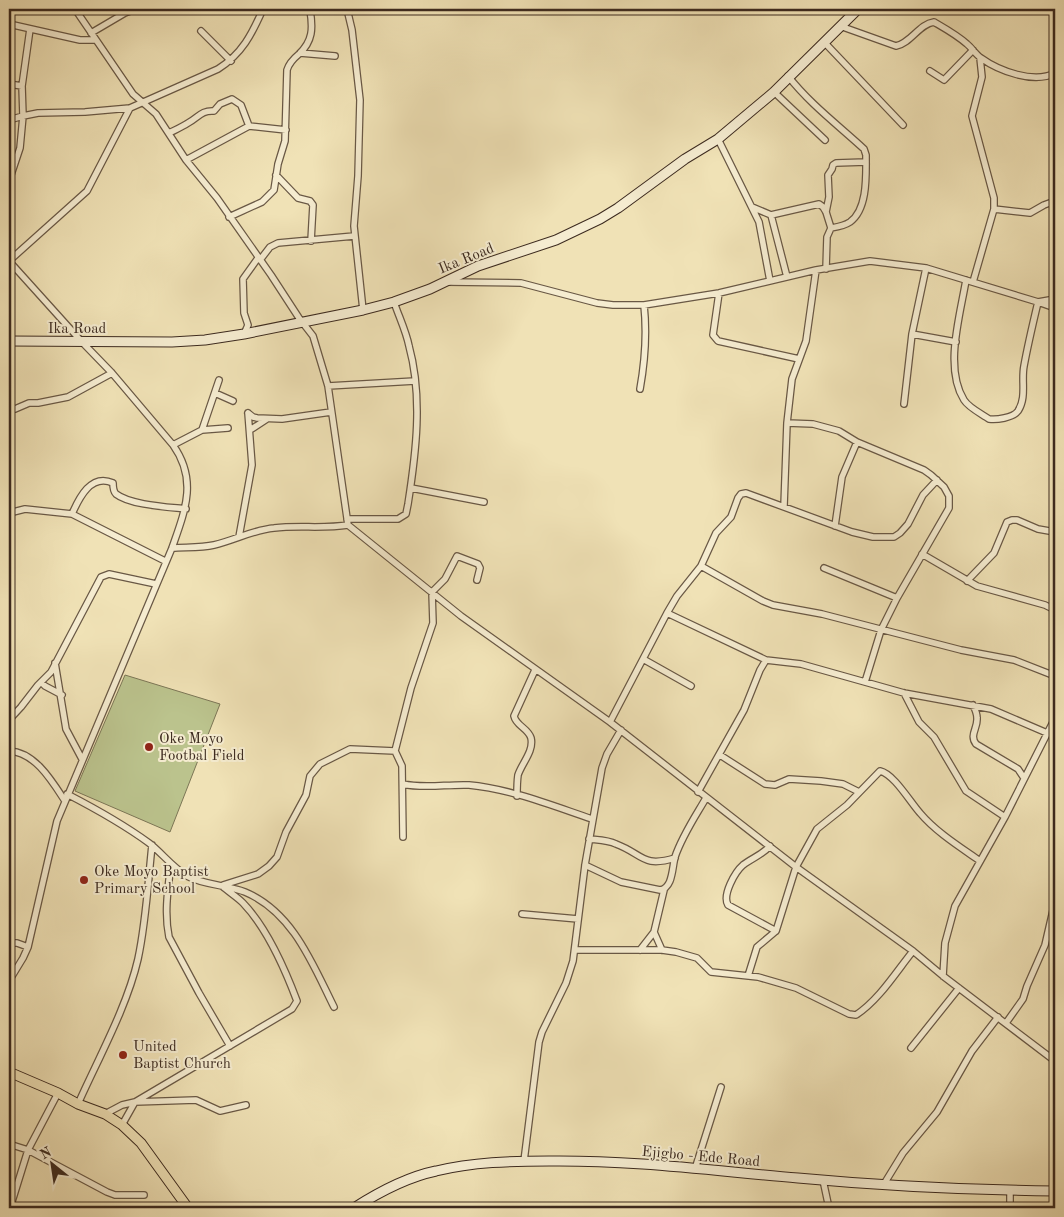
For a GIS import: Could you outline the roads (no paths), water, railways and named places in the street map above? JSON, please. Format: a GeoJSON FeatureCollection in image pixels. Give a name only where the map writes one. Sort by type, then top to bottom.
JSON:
{"type":"FeatureCollection","features":[{"type":"Feature","properties":{"kind":"main road"},"geometry":{"type":"LineString","coordinates":[[9,1072],[58,1093],[78,1104],[105,1114],[122,1125],[141,1143],[188,1208]]}},
{"type":"Feature","properties":{"kind":"street"},"geometry":{"type":"LineString","coordinates":[[75,9],[132,94],[156,114],[186,160],[229,217],[313,336],[328,386],[347,522],[461,616],[621,730],[796,867],[913,951],[1055,1061]]}},
{"type":"Feature","properties":{"kind":"street"},"geometry":{"type":"LineString","coordinates":[[92,33],[125,13],[136,9]]}},
{"type":"Feature","properties":{"kind":"street"},"geometry":{"type":"LineString","coordinates":[[9,120],[23,116],[130,108],[218,69],[231,61],[252,32],[262,10],[254,9]]}},
{"type":"Feature","properties":{"kind":"street"},"geometry":{"type":"LineString","coordinates":[[229,217],[254,206],[269,196],[274,190],[279,159],[285,141],[287,70],[289,64],[309,42],[312,34],[310,10],[312,9]]}},
{"type":"Feature","properties":{"kind":"street"},"geometry":{"type":"LineString","coordinates":[[347,9],[352,30],[361,116],[354,236],[363,310]]}},
{"type":"Feature","properties":{"kind":"street","name":"Ika Road"},"geometry":{"type":"LineString","coordinates":[[9,341],[180,342],[244,334],[394,302],[484,264],[556,240],[600,219],[636,196],[684,159],[718,139],[774,92],[788,76],[858,9]]}},
{"type":"Feature","properties":{"kind":"street"},"geometry":{"type":"LineString","coordinates":[[840,26],[896,46],[904,44],[928,24],[934,22],[958,36],[980,58],[997,66],[1028,77],[1048,77],[1055,74]]}},
{"type":"Feature","properties":{"kind":"street"},"geometry":{"type":"LineString","coordinates":[[9,24],[80,40],[96,40]]}},
{"type":"Feature","properties":{"kind":"street"},"geometry":{"type":"LineString","coordinates":[[80,40],[87,27]]}},
{"type":"Feature","properties":{"kind":"street"},"geometry":{"type":"LineString","coordinates":[[9,182],[20,148],[23,116],[22,86],[30,29]]}},
{"type":"Feature","properties":{"kind":"street"},"geometry":{"type":"LineString","coordinates":[[201,31],[231,61]]}},
{"type":"Feature","properties":{"kind":"street"},"geometry":{"type":"LineString","coordinates":[[824,42],[903,124]]}},
{"type":"Feature","properties":{"kind":"street"},"geometry":{"type":"LineString","coordinates":[[930,71],[944,80],[973,50]]}},
{"type":"Feature","properties":{"kind":"street"},"geometry":{"type":"LineString","coordinates":[[300,53],[335,56]]}},
{"type":"Feature","properties":{"kind":"street"},"geometry":{"type":"LineString","coordinates":[[974,282],[994,209],[994,198],[972,116],[982,77],[980,58]]}},
{"type":"Feature","properties":{"kind":"street"},"geometry":{"type":"LineString","coordinates":[[788,76],[836,125],[864,149],[866,155],[862,202],[851,221],[831,228]]}},
{"type":"Feature","properties":{"kind":"street"},"geometry":{"type":"LineString","coordinates":[[9,84],[22,86]]}},
{"type":"Feature","properties":{"kind":"street"},"geometry":{"type":"LineString","coordinates":[[774,92],[825,140]]}},
{"type":"Feature","properties":{"kind":"street"},"geometry":{"type":"LineString","coordinates":[[169,133],[191,122],[201,113],[207,110],[214,110],[220,104],[232,99],[240,105],[249,126]]}},
{"type":"Feature","properties":{"kind":"street"},"geometry":{"type":"LineString","coordinates":[[1055,101],[1055,111]]}},
{"type":"Feature","properties":{"kind":"street"},"geometry":{"type":"LineString","coordinates":[[9,980],[28,947],[53,835],[65,801],[172,548],[186,509],[188,487],[186,472],[180,454],[112,373],[9,261],[87,191],[130,108]]}},
{"type":"Feature","properties":{"kind":"street"},"geometry":{"type":"LineString","coordinates":[[186,160],[249,126],[286,130]]}},
{"type":"Feature","properties":{"kind":"street"},"geometry":{"type":"LineString","coordinates":[[718,139],[760,227],[770,280]]}},
{"type":"Feature","properties":{"kind":"street"},"geometry":{"type":"LineString","coordinates":[[826,212],[830,197],[828,175],[833,164],[866,162]]}},
{"type":"Feature","properties":{"kind":"street"},"geometry":{"type":"LineString","coordinates":[[276,175],[298,198],[310,201],[313,205],[311,241]]}},
{"type":"Feature","properties":{"kind":"street"},"geometry":{"type":"LineString","coordinates":[[994,209],[1030,213],[1055,201]]}},
{"type":"Feature","properties":{"kind":"street"},"geometry":{"type":"LineString","coordinates":[[752,207],[771,215],[819,204],[823,207],[831,228],[827,237],[826,268]]}},
{"type":"Feature","properties":{"kind":"street"},"geometry":{"type":"LineString","coordinates":[[771,215],[788,277]]}},
{"type":"Feature","properties":{"kind":"street"},"geometry":{"type":"LineString","coordinates":[[244,334],[248,325],[244,313],[243,279],[274,244],[354,236]]}},
{"type":"Feature","properties":{"kind":"street"},"geometry":{"type":"LineString","coordinates":[[442,282],[521,283],[598,303],[644,305],[690,296],[719,293],[826,268],[870,262],[926,268],[1055,308]]}},
{"type":"Feature","properties":{"kind":"street"},"geometry":{"type":"LineString","coordinates":[[904,404],[912,334],[926,268]]}},
{"type":"Feature","properties":{"kind":"street"},"geometry":{"type":"LineString","coordinates":[[784,506],[787,423],[792,379],[807,336],[816,270]]}},
{"type":"Feature","properties":{"kind":"street"},"geometry":{"type":"LineString","coordinates":[[966,280],[954,353],[956,381],[965,401],[989,418],[1013,416],[1018,411],[1023,398],[1024,366],[1038,302]]}},
{"type":"Feature","properties":{"kind":"street"},"geometry":{"type":"LineString","coordinates":[[719,293],[713,334],[718,340],[799,359]]}},
{"type":"Feature","properties":{"kind":"street"},"geometry":{"type":"LineString","coordinates":[[1038,302],[1055,299]]}},
{"type":"Feature","properties":{"kind":"street"},"geometry":{"type":"LineString","coordinates":[[172,548],[215,545],[273,528],[312,528],[347,522],[398,519],[406,514],[417,442],[415,381],[409,346],[394,302]]}},
{"type":"Feature","properties":{"kind":"street"},"geometry":{"type":"LineString","coordinates":[[640,389],[644,366],[646,323],[644,305]]}},
{"type":"Feature","properties":{"kind":"street"},"geometry":{"type":"LineString","coordinates":[[912,334],[956,342]]}},
{"type":"Feature","properties":{"kind":"street"},"geometry":{"type":"LineString","coordinates":[[9,410],[29,403],[68,397],[112,373]]}},
{"type":"Feature","properties":{"kind":"street"},"geometry":{"type":"LineString","coordinates":[[202,430],[219,380]]}},
{"type":"Feature","properties":{"kind":"street"},"geometry":{"type":"LineString","coordinates":[[328,386],[415,381]]}},
{"type":"Feature","properties":{"kind":"street"},"geometry":{"type":"LineString","coordinates":[[215,393],[234,401]]}},
{"type":"Feature","properties":{"kind":"street"},"geometry":{"type":"LineString","coordinates":[[239,537],[252,466],[248,413],[253,417],[282,419],[331,412]]}},
{"type":"Feature","properties":{"kind":"street"},"geometry":{"type":"LineString","coordinates":[[250,430],[267,419]]}},
{"type":"Feature","properties":{"kind":"street"},"geometry":{"type":"LineString","coordinates":[[787,423],[817,424],[839,431],[857,442],[924,470],[944,486],[949,496],[949,508],[897,598],[881,630],[865,682]]}},
{"type":"Feature","properties":{"kind":"street"},"geometry":{"type":"LineString","coordinates":[[173,445],[202,430],[228,428]]}},
{"type":"Feature","properties":{"kind":"street"},"geometry":{"type":"LineString","coordinates":[[835,526],[842,477],[857,442]]}},
{"type":"Feature","properties":{"kind":"street"},"geometry":{"type":"LineString","coordinates":[[610,722],[667,613],[677,596],[701,566],[713,538],[731,517],[741,494],[746,493],[784,506],[852,532],[873,537],[894,537],[908,524],[923,495],[937,480]]}},
{"type":"Feature","properties":{"kind":"street"},"geometry":{"type":"LineString","coordinates":[[72,514],[85,490],[96,482],[104,481],[113,483],[113,490],[116,494],[131,500],[186,509]]}},
{"type":"Feature","properties":{"kind":"street"},"geometry":{"type":"LineString","coordinates":[[411,488],[484,502]]}},
{"type":"Feature","properties":{"kind":"street"},"geometry":{"type":"LineString","coordinates":[[9,513],[25,509],[72,514],[165,561]]}},
{"type":"Feature","properties":{"kind":"street"},"geometry":{"type":"LineString","coordinates":[[967,580],[994,553],[1007,522],[1017,520],[1038,529],[1055,532]]}},
{"type":"Feature","properties":{"kind":"street"},"geometry":{"type":"LineString","coordinates":[[922,554],[977,586],[1045,605],[1055,610]]}},
{"type":"Feature","properties":{"kind":"street"},"geometry":{"type":"LineString","coordinates":[[403,837],[402,766],[395,751],[411,688],[433,623],[432,592],[445,579],[457,556],[478,564],[480,568],[476,580]]}},
{"type":"Feature","properties":{"kind":"street"},"geometry":{"type":"LineString","coordinates":[[701,566],[773,605],[822,614],[962,650],[1014,660],[1055,676]]}},
{"type":"Feature","properties":{"kind":"street"},"geometry":{"type":"LineString","coordinates":[[824,568],[897,598]]}},
{"type":"Feature","properties":{"kind":"street"},"geometry":{"type":"LineString","coordinates":[[9,720],[51,672],[101,577],[109,574],[156,584]]}},
{"type":"Feature","properties":{"kind":"street"},"geometry":{"type":"LineString","coordinates":[[667,613],[766,660],[801,664],[904,693],[1002,712],[1047,733]]}},
{"type":"Feature","properties":{"kind":"street"},"geometry":{"type":"LineString","coordinates":[[756,656],[760,670]]}},
{"type":"Feature","properties":{"kind":"street"},"geometry":{"type":"LineString","coordinates":[[643,659],[691,686]]}},
{"type":"Feature","properties":{"kind":"street"},"geometry":{"type":"LineString","coordinates":[[698,792],[747,705],[760,670],[766,660]]}},
{"type":"Feature","properties":{"kind":"street"},"geometry":{"type":"LineString","coordinates":[[55,663],[67,734],[82,759]]}},
{"type":"Feature","properties":{"kind":"street"},"geometry":{"type":"LineString","coordinates":[[517,796],[518,777],[531,748],[531,738],[518,724],[514,716],[535,670]]}},
{"type":"Feature","properties":{"kind":"street"},"geometry":{"type":"LineString","coordinates":[[42,682],[45,686],[62,696]]}},
{"type":"Feature","properties":{"kind":"street"},"geometry":{"type":"LineString","coordinates":[[904,693],[919,722],[934,737],[966,791],[1005,817]]}},
{"type":"Feature","properties":{"kind":"street"},"geometry":{"type":"LineString","coordinates":[[973,706],[977,720],[972,737],[973,741],[1018,769],[1024,778]]}},
{"type":"Feature","properties":{"kind":"street"},"geometry":{"type":"LineString","coordinates":[[943,976],[945,942],[952,914],[1005,817],[1055,718]]}},
{"type":"Feature","properties":{"kind":"street"},"geometry":{"type":"LineString","coordinates":[[524,1161],[539,1042],[571,971],[592,819],[602,768],[607,754],[621,730]]}},
{"type":"Feature","properties":{"kind":"street"},"geometry":{"type":"LineString","coordinates":[[222,886],[258,874],[277,857],[286,832],[306,795],[310,776],[320,764],[350,749],[395,751]]}},
{"type":"Feature","properties":{"kind":"street"},"geometry":{"type":"LineString","coordinates":[[9,751],[24,755],[42,769],[65,801]]}},
{"type":"Feature","properties":{"kind":"street"},"geometry":{"type":"LineString","coordinates":[[720,755],[765,784],[775,785],[789,779],[821,781],[843,784],[859,792]]}},
{"type":"Feature","properties":{"kind":"street"},"geometry":{"type":"LineString","coordinates":[[748,976],[755,950],[776,931],[796,867],[817,829],[847,805],[880,771],[884,772],[895,782],[924,818],[980,861]]}},
{"type":"Feature","properties":{"kind":"street"},"geometry":{"type":"LineString","coordinates":[[403,784],[413,786],[470,785],[517,796],[592,819]]}},
{"type":"Feature","properties":{"kind":"street"},"geometry":{"type":"LineString","coordinates":[[68,794],[126,826],[152,845],[171,864],[188,876],[243,891],[265,903],[286,923],[301,942],[334,1007]]}},
{"type":"Feature","properties":{"kind":"street"},"geometry":{"type":"LineString","coordinates":[[640,950],[654,932],[664,890],[668,886],[675,858],[682,840],[706,798]]}},
{"type":"Feature","properties":{"kind":"street"},"geometry":{"type":"LineString","coordinates":[[589,840],[609,841],[654,863],[675,858]]}},
{"type":"Feature","properties":{"kind":"street"},"geometry":{"type":"LineString","coordinates":[[78,1104],[116,1021],[138,960],[152,845]]}},
{"type":"Feature","properties":{"kind":"street"},"geometry":{"type":"LineString","coordinates":[[770,846],[765,852],[740,868],[726,892],[725,898],[728,905],[776,931]]}},
{"type":"Feature","properties":{"kind":"street"},"geometry":{"type":"LineString","coordinates":[[171,864],[167,896],[167,928],[169,937],[230,1046]]}},
{"type":"Feature","properties":{"kind":"street"},"geometry":{"type":"LineString","coordinates":[[585,865],[621,882],[664,890]]}},
{"type":"Feature","properties":{"kind":"street"},"geometry":{"type":"LineString","coordinates":[[122,1125],[135,1102],[292,1009],[297,1001],[288,978],[260,926],[243,903],[222,886]]}},
{"type":"Feature","properties":{"kind":"street"},"geometry":{"type":"LineString","coordinates":[[1006,1023],[1023,999],[1045,945],[1054,906]]}},
{"type":"Feature","properties":{"kind":"street"},"geometry":{"type":"LineString","coordinates":[[522,914],[578,919]]}},
{"type":"Feature","properties":{"kind":"street"},"geometry":{"type":"LineString","coordinates":[[654,932],[662,950]]}},
{"type":"Feature","properties":{"kind":"street"},"geometry":{"type":"LineString","coordinates":[[9,943],[17,943],[28,947]]}},
{"type":"Feature","properties":{"kind":"street"},"geometry":{"type":"LineString","coordinates":[[575,950],[662,950],[697,958],[711,972],[766,979],[796,988],[849,1014],[856,1015],[874,1000],[913,951]]}},
{"type":"Feature","properties":{"kind":"street"},"geometry":{"type":"LineString","coordinates":[[911,1048],[959,988]]}},
{"type":"Feature","properties":{"kind":"street"},"geometry":{"type":"LineString","coordinates":[[884,1184],[903,1153],[937,1112],[972,1051],[998,1016]]}},
{"type":"Feature","properties":{"kind":"street"},"geometry":{"type":"LineString","coordinates":[[695,1169],[721,1087]]}},
{"type":"Feature","properties":{"kind":"street"},"geometry":{"type":"LineString","coordinates":[[10,1208],[28,1150],[58,1093]]}},
{"type":"Feature","properties":{"kind":"street"},"geometry":{"type":"LineString","coordinates":[[105,1114],[122,1105],[135,1102],[196,1100],[220,1111],[246,1105]]}},
{"type":"Feature","properties":{"kind":"street"},"geometry":{"type":"LineString","coordinates":[[9,1144],[28,1150],[107,1192],[115,1195],[144,1195]]}},
{"type":"Feature","properties":{"kind":"street","name":"Ejigbo - Ede Road"},"geometry":{"type":"LineString","coordinates":[[354,1208],[411,1178],[436,1171],[491,1162],[524,1161],[596,1160],[823,1180],[1010,1191],[1055,1191]]}},
{"type":"Feature","properties":{"kind":"street"},"geometry":{"type":"LineString","coordinates":[[823,1180],[828,1208]]}},
{"type":"Feature","properties":{"kind":"street"},"geometry":{"type":"LineString","coordinates":[[1010,1191],[1010,1208]]}},
{"type":"Feature","properties":{"kind":"place","name":"Oke Moyo Footbal Field"},"geometry":{"type":"Point","coordinates":[149,747]}},
{"type":"Feature","properties":{"kind":"place","name":"Oke Moyo Baptist Primary School"},"geometry":{"type":"Point","coordinates":[84,880]}},
{"type":"Feature","properties":{"kind":"place","name":"United Baptist Church"},"geometry":{"type":"Point","coordinates":[123,1055]}}]}
